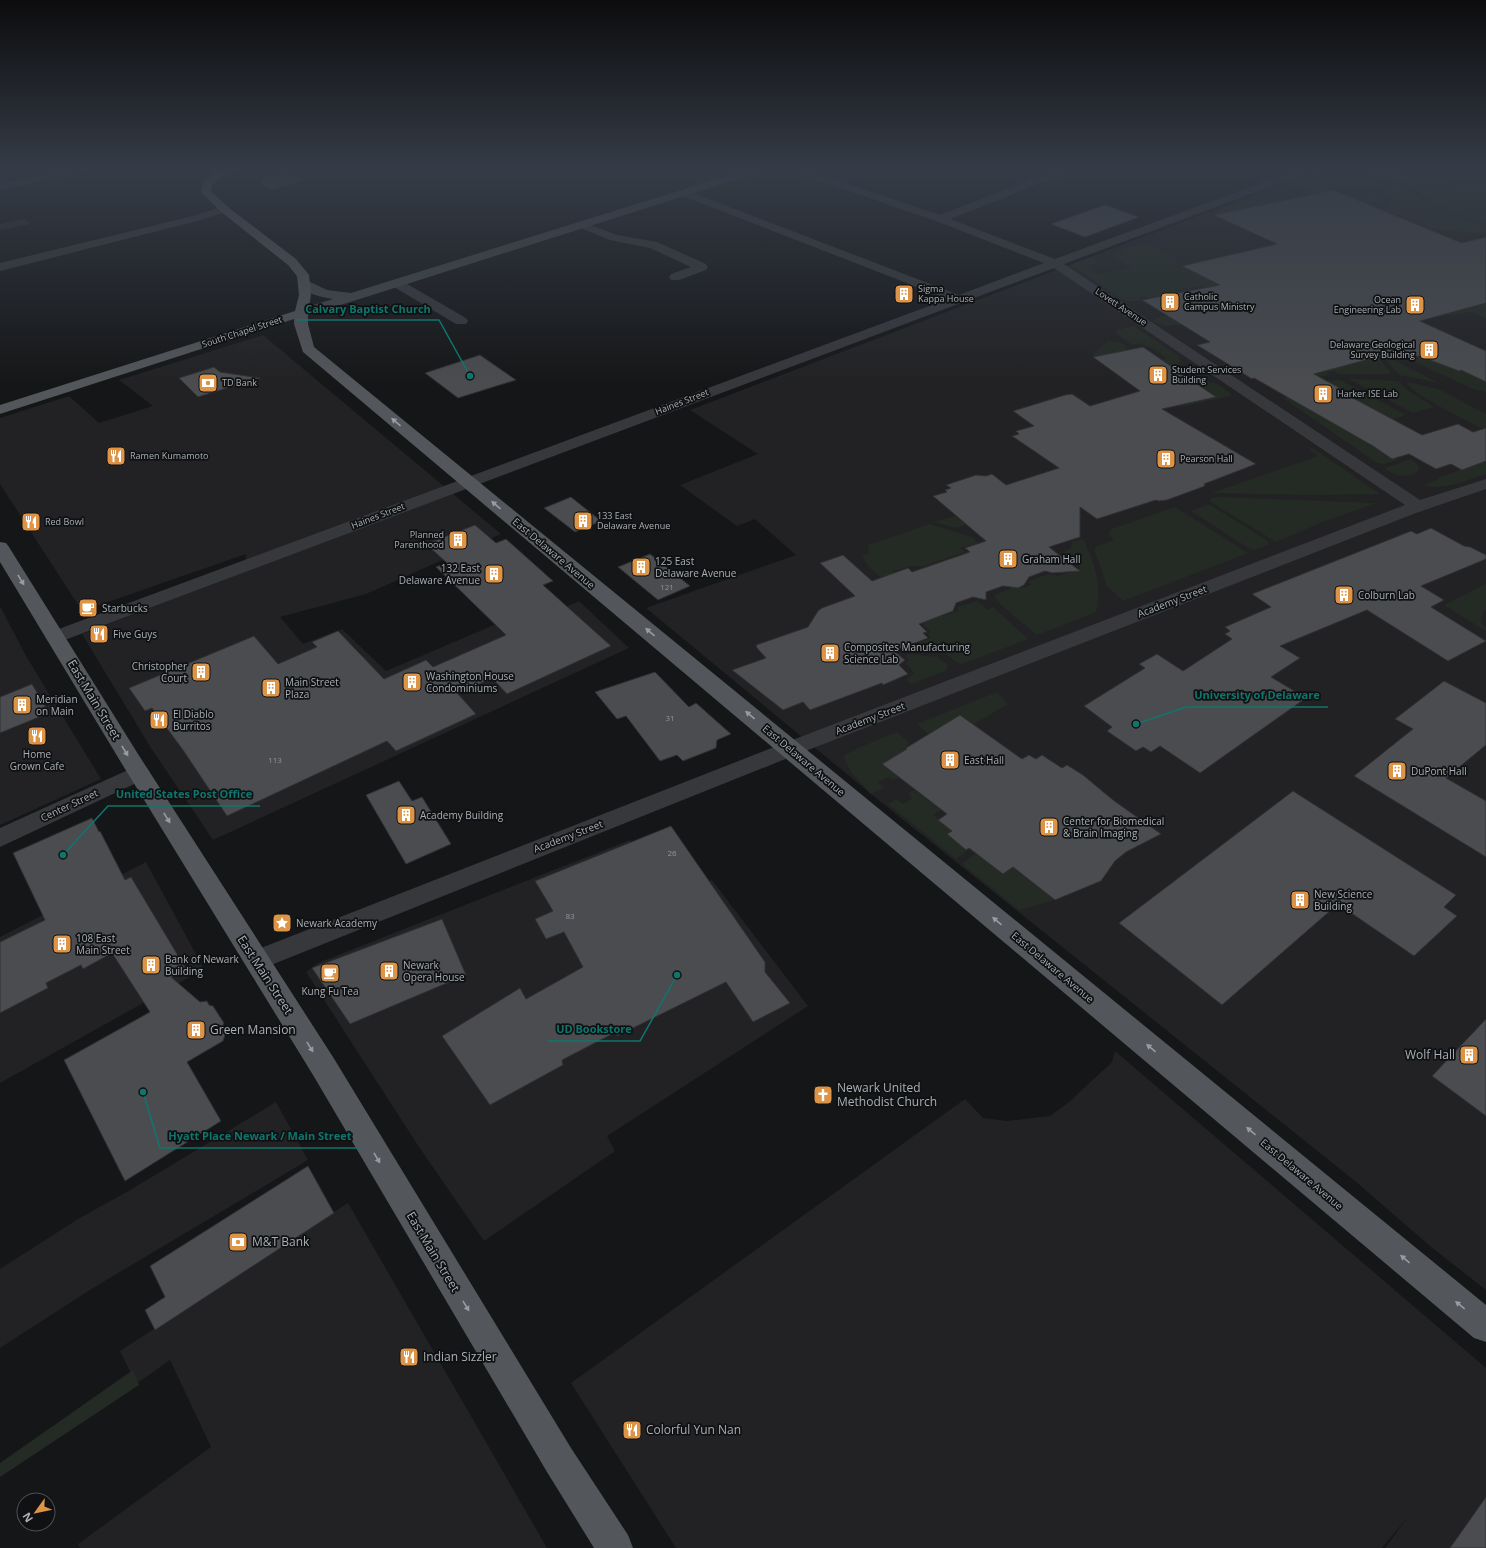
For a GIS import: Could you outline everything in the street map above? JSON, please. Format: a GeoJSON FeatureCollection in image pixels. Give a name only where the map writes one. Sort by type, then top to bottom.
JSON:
{"type":"FeatureCollection","features":[{"type":"Feature","properties":{"kind":"main road","name":"East Delaware Avenue"},"geometry":{"type":"LineString","coordinates":[[266,241],[292,262],[303,275],[305,295],[301,313],[301,324],[308,348],[1486,1326]]}},
{"type":"Feature","properties":{"kind":"main road","name":"South Chapel Street"},"geometry":{"type":"LineString","coordinates":[[0,410],[301,313]]}},
{"type":"Feature","properties":{"kind":"main road","name":"East Main Street"},"geometry":{"type":"LineString","coordinates":[[0,547],[241,937],[257,960],[559,1460],[615,1548]]}},
{"type":"Feature","properties":{"kind":"street"},"geometry":{"type":"LineString","coordinates":[[0,268],[105,241]]}},
{"type":"Feature","properties":{"kind":"street","name":"South Chapel Street"},"geometry":{"type":"LineString","coordinates":[[301,313],[531,241]]}},
{"type":"Feature","properties":{"kind":"street"},"geometry":{"type":"LineString","coordinates":[[632,241],[653,245],[702,267],[675,277]]}},
{"type":"Feature","properties":{"kind":"street"},"geometry":{"type":"LineString","coordinates":[[809,241],[959,299]]}},
{"type":"Feature","properties":{"kind":"street","name":"Lovett Avenue"},"geometry":{"type":"LineString","coordinates":[[998,241],[1054,263],[1418,506]]}},
{"type":"Feature","properties":{"kind":"street","name":"Haines Street"},"geometry":{"type":"LineString","coordinates":[[55,637],[1113,241]]}},
{"type":"Feature","properties":{"kind":"street"},"geometry":{"type":"LineString","coordinates":[[304,284],[327,295],[360,295]]}},
{"type":"Feature","properties":{"kind":"street"},"geometry":{"type":"LineString","coordinates":[[398,284],[462,321]]}},
{"type":"Feature","properties":{"kind":"street","name":"Academy Street"},"geometry":{"type":"LineString","coordinates":[[257,960],[790,749],[1418,506],[1486,484]]}},
{"type":"Feature","properties":{"kind":"street","name":"Center Street"},"geometry":{"type":"LineString","coordinates":[[0,838],[139,773]]}},
{"type":"Feature","properties":{"kind":"shaded area"},"geometry":{"type":"Polygon","coordinates":[[[1132,241],[1486,241],[1486,1290],[1430,1246],[1355,1181],[871,794],[646,608],[796,555],[755,519],[737,526],[680,485],[758,454],[690,410],[1132,241]]]}},
{"type":"Feature","properties":{"kind":"shaded area"},"geometry":{"type":"Polygon","coordinates":[[[1148,245],[1180,261],[1176,262],[1248,299],[1214,294],[1202,286],[1175,291],[1179,293],[1141,298],[1138,301],[1125,301],[1071,265],[1091,257],[1102,262],[1084,266],[1096,274],[1131,268],[1111,255],[1133,246],[1148,245]]]}},
{"type":"Feature","properties":{"kind":"shaded area"},"geometry":{"type":"Polygon","coordinates":[[[1486,303],[1486,319],[1472,312],[1449,315],[1442,314],[1486,303]]]}},
{"type":"Feature","properties":{"kind":"shaded area"},"geometry":{"type":"Polygon","coordinates":[[[1161,316],[1168,316],[1185,324],[1166,326],[1152,321],[1161,316]]]}},
{"type":"Feature","properties":{"kind":"shaded area"},"geometry":{"type":"Polygon","coordinates":[[[1134,326],[1180,357],[1178,358],[1182,361],[1177,363],[1180,365],[1172,367],[1161,360],[1167,358],[1154,350],[1142,345],[1132,345],[1116,333],[1116,330],[1134,326]]]}},
{"type":"Feature","properties":{"kind":"shaded area"},"geometry":{"type":"Polygon","coordinates":[[[263,335],[501,534],[366,594],[280,617],[303,644],[342,629],[386,671],[508,619],[519,627],[579,601],[629,648],[213,840],[151,748],[82,634],[245,572],[246,554],[82,611],[0,484],[0,418],[69,396],[99,423],[153,406],[119,380],[263,335]]]}},
{"type":"Feature","properties":{"kind":"shaded area"},"geometry":{"type":"Polygon","coordinates":[[[1108,341],[1122,343],[1128,347],[1125,348],[1128,350],[1099,357],[1093,354],[1108,341]]]}},
{"type":"Feature","properties":{"kind":"shaded area"},"geometry":{"type":"Polygon","coordinates":[[[1368,344],[1390,372],[1388,374],[1339,374],[1333,371],[1327,373],[1331,375],[1317,377],[1293,375],[1368,344]]]}},
{"type":"Feature","properties":{"kind":"shaded area"},"geometry":{"type":"Polygon","coordinates":[[[1382,355],[1386,356],[1439,383],[1399,375],[1382,355]]]}},
{"type":"Feature","properties":{"kind":"shaded area"},"geometry":{"type":"Polygon","coordinates":[[[1419,356],[1477,377],[1486,375],[1486,392],[1473,389],[1408,359],[1419,356]]]}},
{"type":"Feature","properties":{"kind":"shaded area"},"geometry":{"type":"Polygon","coordinates":[[[1187,373],[1211,383],[1216,383],[1233,395],[1186,406],[1174,405],[1183,400],[1188,403],[1215,397],[1182,374],[1187,373]]]}},
{"type":"Feature","properties":{"kind":"shaded area"},"geometry":{"type":"Polygon","coordinates":[[[1349,379],[1398,381],[1409,391],[1434,407],[1413,413],[1349,379]]]}},
{"type":"Feature","properties":{"kind":"shaded area"},"geometry":{"type":"Polygon","coordinates":[[[1340,380],[1406,415],[1393,419],[1353,398],[1356,396],[1337,386],[1321,390],[1327,381],[1340,380]]]}},
{"type":"Feature","properties":{"kind":"shaded area"},"geometry":{"type":"Polygon","coordinates":[[[1407,382],[1438,389],[1486,414],[1486,428],[1481,428],[1428,400],[1410,387],[1407,382]]]}},
{"type":"Feature","properties":{"kind":"shaded area"},"geometry":{"type":"Polygon","coordinates":[[[1295,394],[1292,400],[1383,452],[1392,459],[1395,458],[1398,460],[1384,464],[1377,463],[1283,398],[1295,394]]]}},
{"type":"Feature","properties":{"kind":"shaded area"},"geometry":{"type":"Polygon","coordinates":[[[1311,448],[1380,494],[1312,495],[1212,493],[1318,456],[1309,449],[1311,448]]]}},
{"type":"Feature","properties":{"kind":"shaded area"},"geometry":{"type":"Polygon","coordinates":[[[1411,459],[1419,466],[1418,471],[1410,475],[1396,475],[1385,468],[1411,459]]]}},
{"type":"Feature","properties":{"kind":"shaded area"},"geometry":{"type":"Polygon","coordinates":[[[1486,461],[1486,474],[1447,486],[1432,487],[1424,485],[1439,479],[1437,478],[1486,461]]]}},
{"type":"Feature","properties":{"kind":"shaded area"},"geometry":{"type":"Polygon","coordinates":[[[1216,497],[1376,503],[1325,521],[1276,542],[1209,501],[1216,497]]]}},
{"type":"Feature","properties":{"kind":"shaded area"},"geometry":{"type":"Polygon","coordinates":[[[1209,504],[1268,541],[1268,545],[1254,550],[1250,549],[1191,511],[1209,504]]]}},
{"type":"Feature","properties":{"kind":"shaded area"},"geometry":{"type":"Polygon","coordinates":[[[1175,507],[1248,553],[1123,601],[1107,586],[1095,552],[1095,547],[1114,540],[1108,534],[1112,529],[1175,507]]]}},
{"type":"Feature","properties":{"kind":"shaded area"},"geometry":{"type":"Polygon","coordinates":[[[955,516],[966,525],[955,528],[934,522],[955,516]]]}},
{"type":"Feature","properties":{"kind":"shaded area"},"geometry":{"type":"Polygon","coordinates":[[[930,524],[972,537],[979,543],[960,548],[965,552],[921,567],[912,566],[893,571],[895,576],[884,580],[869,567],[862,556],[869,553],[868,545],[930,524]]]}},
{"type":"Feature","properties":{"kind":"shaded area"},"geometry":{"type":"Polygon","coordinates":[[[1083,539],[1094,566],[1098,584],[1098,602],[1096,612],[1037,635],[1001,605],[994,596],[1011,588],[1023,588],[1031,585],[1029,581],[1048,574],[1058,576],[1079,569],[1080,566],[1062,553],[1071,548],[1072,542],[1083,539]]]}},
{"type":"Feature","properties":{"kind":"shaded area"},"geometry":{"type":"Polygon","coordinates":[[[1486,584],[1486,609],[1481,622],[1486,628],[1486,631],[1444,605],[1486,584]]]}},
{"type":"Feature","properties":{"kind":"shaded area"},"geometry":{"type":"Polygon","coordinates":[[[977,601],[984,606],[986,610],[993,607],[1028,639],[962,664],[956,662],[940,650],[917,650],[901,644],[905,642],[911,646],[931,638],[928,634],[930,631],[919,621],[939,614],[943,616],[958,611],[957,607],[977,601]]]}},
{"type":"Feature","properties":{"kind":"shaded area"},"geometry":{"type":"Polygon","coordinates":[[[0,606],[26,656],[101,779],[0,825],[0,606]]]}},
{"type":"Feature","properties":{"kind":"shaded area"},"geometry":{"type":"Polygon","coordinates":[[[909,654],[937,657],[948,665],[945,671],[911,684],[907,680],[914,673],[906,663],[909,660],[905,656],[909,654]]]}},
{"type":"Feature","properties":{"kind":"shaded area"},"geometry":{"type":"Polygon","coordinates":[[[997,692],[1008,704],[974,724],[960,715],[928,734],[917,724],[997,692]]]}},
{"type":"Feature","properties":{"kind":"shaded area"},"geometry":{"type":"Polygon","coordinates":[[[897,732],[909,743],[906,747],[907,749],[882,764],[899,778],[892,780],[888,777],[878,782],[884,788],[871,794],[851,772],[843,756],[858,748],[897,732]]]}},
{"type":"Feature","properties":{"kind":"shaded area"},"geometry":{"type":"Polygon","coordinates":[[[914,790],[941,810],[933,815],[952,831],[947,834],[966,850],[971,848],[956,859],[888,804],[896,799],[903,804],[912,798],[908,793],[914,790]]]}},
{"type":"Feature","properties":{"kind":"shaded area"},"geometry":{"type":"Polygon","coordinates":[[[630,840],[665,898],[712,880],[808,1006],[607,1136],[615,1151],[484,1241],[419,1147],[306,972],[318,963],[630,840]]]}},
{"type":"Feature","properties":{"kind":"shaded area"},"geometry":{"type":"Polygon","coordinates":[[[976,853],[1003,874],[1013,867],[1055,900],[1019,910],[962,864],[976,853]]]}},
{"type":"Feature","properties":{"kind":"shaded area"},"geometry":{"type":"Polygon","coordinates":[[[146,862],[204,969],[0,1083],[0,937],[146,862]]]}},
{"type":"Feature","properties":{"kind":"shaded area"},"geometry":{"type":"Polygon","coordinates":[[[1115,1051],[1486,1368],[1486,1548],[1385,1548],[1407,1518],[1382,1548],[676,1548],[571,1383],[965,1099],[983,1118],[1007,1121],[1050,1116],[1069,1102],[1112,1062],[1115,1051]]]}},
{"type":"Feature","properties":{"kind":"shaded area"},"geometry":{"type":"Polygon","coordinates":[[[276,1102],[308,1160],[93,1288],[0,1348],[0,1269],[78,1219],[132,1189],[276,1102]]]}},
{"type":"Feature","properties":{"kind":"shaded area"},"geometry":{"type":"Polygon","coordinates":[[[348,1203],[547,1548],[80,1548],[78,1544],[211,1447],[170,1360],[136,1384],[120,1351],[348,1203]]]}},
{"type":"Feature","properties":{"kind":"shaded area"},"geometry":{"type":"Polygon","coordinates":[[[133,1370],[139,1385],[0,1477],[0,1463],[133,1370]]]}},
{"type":"Feature","properties":{"kind":"building"},"geometry":{"type":"Polygon","coordinates":[[[1271,241],[1458,241],[1462,243],[1469,241],[1486,241],[1486,303],[1420,321],[1486,351],[1486,382],[1461,370],[1459,371],[1419,356],[1395,352],[1314,374],[1356,397],[1353,398],[1422,435],[1458,424],[1473,432],[1486,428],[1486,461],[1462,470],[1451,464],[1436,469],[1409,454],[1392,459],[1373,446],[1254,378],[1252,379],[1197,345],[1210,342],[1142,300],[1220,285],[1182,266],[1277,244],[1271,241]]]}},
{"type":"Feature","properties":{"kind":"building"},"geometry":{"type":"Polygon","coordinates":[[[1143,347],[1216,397],[1162,409],[1256,464],[1204,484],[1205,486],[1167,500],[1156,500],[1097,519],[1080,507],[1080,537],[1049,547],[1080,571],[1052,573],[1045,571],[1029,577],[1024,585],[1018,588],[1003,586],[986,592],[986,600],[973,597],[956,603],[953,611],[919,624],[927,632],[923,633],[928,638],[894,651],[905,660],[899,665],[908,674],[883,685],[882,683],[810,710],[803,702],[783,710],[732,670],[766,658],[756,645],[808,627],[818,611],[822,608],[855,596],[820,563],[843,555],[872,581],[908,568],[912,572],[970,552],[965,548],[986,541],[933,496],[947,492],[945,490],[951,488],[946,485],[976,475],[986,476],[992,474],[1006,485],[1059,468],[1012,436],[1019,434],[1016,431],[1034,426],[1013,411],[1065,395],[1072,394],[1090,406],[1140,391],[1093,357],[1143,347]]]}},
{"type":"Feature","properties":{"kind":"building"},"geometry":{"type":"Polygon","coordinates":[[[480,355],[516,380],[458,398],[425,373],[480,355]]]}},
{"type":"Feature","properties":{"kind":"building","name":"TD Bank"},"geometry":{"type":"Polygon","coordinates":[[[214,367],[220,372],[260,378],[198,397],[179,378],[214,367]]]}},
{"type":"Feature","properties":{"kind":"building"},"geometry":{"type":"Polygon","coordinates":[[[571,497],[601,521],[575,532],[544,508],[571,497]]]}},
{"type":"Feature","properties":{"kind":"building"},"geometry":{"type":"Polygon","coordinates":[[[475,525],[496,543],[506,539],[553,581],[543,585],[611,646],[507,694],[492,678],[458,694],[476,714],[396,751],[387,741],[227,816],[183,750],[152,708],[145,711],[129,688],[254,636],[278,664],[317,647],[312,642],[338,631],[384,679],[426,660],[433,667],[506,635],[436,567],[447,563],[426,544],[475,525]]]}},
{"type":"Feature","properties":{"kind":"building"},"geometry":{"type":"Polygon","coordinates":[[[1431,528],[1464,546],[1470,547],[1486,555],[1486,559],[1421,586],[1444,600],[1431,607],[1486,641],[1448,661],[1367,610],[1280,646],[1300,658],[1271,677],[1306,698],[1200,773],[1160,746],[1151,752],[1143,747],[1136,751],[1107,731],[1112,727],[1084,706],[1145,668],[1139,664],[1157,654],[1183,671],[1232,639],[1225,634],[1230,631],[1225,627],[1271,607],[1252,594],[1411,531],[1417,534],[1431,528]]]}},
{"type":"Feature","properties":{"kind":"building"},"geometry":{"type":"Polygon","coordinates":[[[650,554],[690,586],[658,600],[618,567],[650,554]]]}},
{"type":"Feature","properties":{"kind":"building"},"geometry":{"type":"Polygon","coordinates":[[[655,672],[689,707],[696,703],[731,734],[717,740],[716,748],[683,761],[677,755],[660,761],[626,716],[617,719],[595,692],[655,672]]]}},
{"type":"Feature","properties":{"kind":"building","name":"DuPont Hall"},"geometry":{"type":"Polygon","coordinates":[[[1444,681],[1486,703],[1486,745],[1446,778],[1486,801],[1486,857],[1354,776],[1413,729],[1395,719],[1444,681]]]}},
{"type":"Feature","properties":{"kind":"building","name":"Meridian on Main"},"geometry":{"type":"Polygon","coordinates":[[[32,684],[49,713],[0,733],[0,697],[32,684]]]}},
{"type":"Feature","properties":{"kind":"building","name":"Center for Biomedical & Brain Imaging"},"geometry":{"type":"Polygon","coordinates":[[[960,715],[1022,759],[1029,755],[1036,759],[1042,755],[1062,768],[1067,765],[1083,775],[1113,800],[1161,834],[1126,852],[1115,861],[1101,881],[1055,900],[1013,867],[1003,874],[969,848],[966,850],[947,834],[952,831],[938,820],[947,814],[882,764],[960,715]]]}},
{"type":"Feature","properties":{"kind":"building","name":"Academy Building"},"geometry":{"type":"Polygon","coordinates":[[[399,781],[412,801],[422,797],[451,844],[406,864],[366,795],[399,781]]]}},
{"type":"Feature","properties":{"kind":"building","name":"New Science Building"},"geometry":{"type":"Polygon","coordinates":[[[1293,791],[1456,895],[1444,907],[1457,916],[1414,956],[1338,904],[1222,1005],[1119,923],[1293,791]]]}},
{"type":"Feature","properties":{"kind":"building"},"geometry":{"type":"Polygon","coordinates":[[[92,818],[125,880],[131,877],[186,969],[171,977],[200,1002],[207,1001],[209,1005],[213,1006],[224,1023],[222,1028],[226,1032],[223,1041],[187,1062],[221,1121],[125,1181],[64,1060],[150,1012],[112,953],[83,969],[81,965],[46,983],[48,988],[0,1013],[0,942],[45,920],[13,853],[92,818]]]}},
{"type":"Feature","properties":{"kind":"building"},"geometry":{"type":"Polygon","coordinates":[[[671,826],[765,962],[765,972],[790,1003],[753,1022],[726,982],[617,1036],[614,1033],[562,1060],[563,1065],[490,1105],[442,1036],[520,988],[526,999],[583,967],[564,932],[546,939],[535,919],[553,911],[535,881],[671,826]]]}},
{"type":"Feature","properties":{"kind":"building","name":"Newark Opera House"},"geometry":{"type":"Polygon","coordinates":[[[442,919],[466,975],[350,1024],[312,968],[442,919]]]}},
{"type":"Feature","properties":{"kind":"building","name":"Wolf Hall"},"geometry":{"type":"Polygon","coordinates":[[[1486,1019],[1486,1116],[1432,1076],[1486,1019]]]}},
{"type":"Feature","properties":{"kind":"building","name":"M&T Bank"},"geometry":{"type":"Polygon","coordinates":[[[308,1166],[334,1213],[155,1330],[145,1310],[165,1297],[150,1266],[308,1166]]]}},
{"type":"Feature","properties":{"kind":"building"},"geometry":{"type":"Polygon","coordinates":[[[1486,1497],[1486,1548],[1450,1548],[1486,1497]]]}},
{"type":"Feature","properties":{"kind":"place","name":"Sigma Kappa House"},"geometry":{"type":"Point","coordinates":[904,294]}},
{"type":"Feature","properties":{"kind":"place","name":"Catholic Campus Ministry"},"geometry":{"type":"Point","coordinates":[1170,302]}},
{"type":"Feature","properties":{"kind":"place","name":"Ocean Engineering Lab"},"geometry":{"type":"Point","coordinates":[1415,305]}},
{"type":"Feature","properties":{"kind":"place","name":"Delaware Geological Survey Building"},"geometry":{"type":"Point","coordinates":[1429,350]}},
{"type":"Feature","properties":{"kind":"place","name":"Student Services Building"},"geometry":{"type":"Point","coordinates":[1158,375]}},
{"type":"Feature","properties":{"kind":"place","name":"Calvary Baptist Church"},"geometry":{"type":"Point","coordinates":[470,376]}},
{"type":"Feature","properties":{"kind":"place","name":"TD Bank"},"geometry":{"type":"Point","coordinates":[208,383]}},
{"type":"Feature","properties":{"kind":"place","name":"Harker ISE Lab"},"geometry":{"type":"Point","coordinates":[1323,394]}},
{"type":"Feature","properties":{"kind":"place","name":"Ramen Kumamoto"},"geometry":{"type":"Point","coordinates":[116,456]}},
{"type":"Feature","properties":{"kind":"place","name":"Pearson Hall"},"geometry":{"type":"Point","coordinates":[1166,459]}},
{"type":"Feature","properties":{"kind":"place","name":"133 East Delaware Avenue"},"geometry":{"type":"Point","coordinates":[583,521]}},
{"type":"Feature","properties":{"kind":"place","name":"Red Bowl"},"geometry":{"type":"Point","coordinates":[31,522]}},
{"type":"Feature","properties":{"kind":"place","name":"Planned Parenthood"},"geometry":{"type":"Point","coordinates":[458,540]}},
{"type":"Feature","properties":{"kind":"place","name":"Graham Hall"},"geometry":{"type":"Point","coordinates":[1008,559]}},
{"type":"Feature","properties":{"kind":"place","name":"125 East Delaware Avenue"},"geometry":{"type":"Point","coordinates":[641,567]}},
{"type":"Feature","properties":{"kind":"place","name":"132 East Delaware Avenue"},"geometry":{"type":"Point","coordinates":[494,574]}},
{"type":"Feature","properties":{"kind":"place","name":"Colburn Lab"},"geometry":{"type":"Point","coordinates":[1344,595]}},
{"type":"Feature","properties":{"kind":"place","name":"Starbucks"},"geometry":{"type":"Point","coordinates":[88,608]}},
{"type":"Feature","properties":{"kind":"place","name":"Five Guys"},"geometry":{"type":"Point","coordinates":[99,634]}},
{"type":"Feature","properties":{"kind":"place","name":"Composites Manufacturing Science Lab"},"geometry":{"type":"Point","coordinates":[830,653]}},
{"type":"Feature","properties":{"kind":"place","name":"Christopher Court"},"geometry":{"type":"Point","coordinates":[201,672]}},
{"type":"Feature","properties":{"kind":"place","name":"Washington House Condominiums"},"geometry":{"type":"Point","coordinates":[412,682]}},
{"type":"Feature","properties":{"kind":"place","name":"Main Street Plaza"},"geometry":{"type":"Point","coordinates":[271,688]}},
{"type":"Feature","properties":{"kind":"place","name":"Meridian on Main"},"geometry":{"type":"Point","coordinates":[22,705]}},
{"type":"Feature","properties":{"kind":"place","name":"El Diablo Burritos"},"geometry":{"type":"Point","coordinates":[159,720]}},
{"type":"Feature","properties":{"kind":"place","name":"University of Delaware"},"geometry":{"type":"Point","coordinates":[1136,724]}},
{"type":"Feature","properties":{"kind":"place","name":"Home Grown Cafe"},"geometry":{"type":"Point","coordinates":[37,736]}},
{"type":"Feature","properties":{"kind":"place","name":"East Hall"},"geometry":{"type":"Point","coordinates":[950,760]}},
{"type":"Feature","properties":{"kind":"place","name":"DuPont Hall"},"geometry":{"type":"Point","coordinates":[1397,771]}},
{"type":"Feature","properties":{"kind":"place","name":"Academy Building"},"geometry":{"type":"Point","coordinates":[406,815]}},
{"type":"Feature","properties":{"kind":"place","name":"Center for Biomedical & Brain Imaging"},"geometry":{"type":"Point","coordinates":[1049,827]}},
{"type":"Feature","properties":{"kind":"place","name":"United States Post Office"},"geometry":{"type":"Point","coordinates":[63,855]}},
{"type":"Feature","properties":{"kind":"place","name":"New Science Building"},"geometry":{"type":"Point","coordinates":[1300,900]}},
{"type":"Feature","properties":{"kind":"place","name":"Newark Academy"},"geometry":{"type":"Point","coordinates":[282,923]}},
{"type":"Feature","properties":{"kind":"place","name":"108 East Main Street"},"geometry":{"type":"Point","coordinates":[62,944]}},
{"type":"Feature","properties":{"kind":"place","name":"Bank of Newark Building"},"geometry":{"type":"Point","coordinates":[151,965]}},
{"type":"Feature","properties":{"kind":"place","name":"Newark Opera House"},"geometry":{"type":"Point","coordinates":[389,971]}},
{"type":"Feature","properties":{"kind":"place","name":"Kung Fu Tea"},"geometry":{"type":"Point","coordinates":[330,973]}},
{"type":"Feature","properties":{"kind":"place","name":"UD Bookstore"},"geometry":{"type":"Point","coordinates":[677,975]}},
{"type":"Feature","properties":{"kind":"place","name":"Green Mansion"},"geometry":{"type":"Point","coordinates":[196,1030]}},
{"type":"Feature","properties":{"kind":"place","name":"Wolf Hall"},"geometry":{"type":"Point","coordinates":[1469,1055]}},
{"type":"Feature","properties":{"kind":"place","name":"Hyatt Place Newark / Main Street"},"geometry":{"type":"Point","coordinates":[143,1092]}},
{"type":"Feature","properties":{"kind":"place","name":"Newark United Methodist Church"},"geometry":{"type":"Point","coordinates":[823,1095]}},
{"type":"Feature","properties":{"kind":"place","name":"M&T Bank"},"geometry":{"type":"Point","coordinates":[238,1242]}},
{"type":"Feature","properties":{"kind":"place","name":"Indian Sizzler"},"geometry":{"type":"Point","coordinates":[409,1357]}},
{"type":"Feature","properties":{"kind":"place","name":"Colorful Yun Nan"},"geometry":{"type":"Point","coordinates":[632,1430]}}]}
